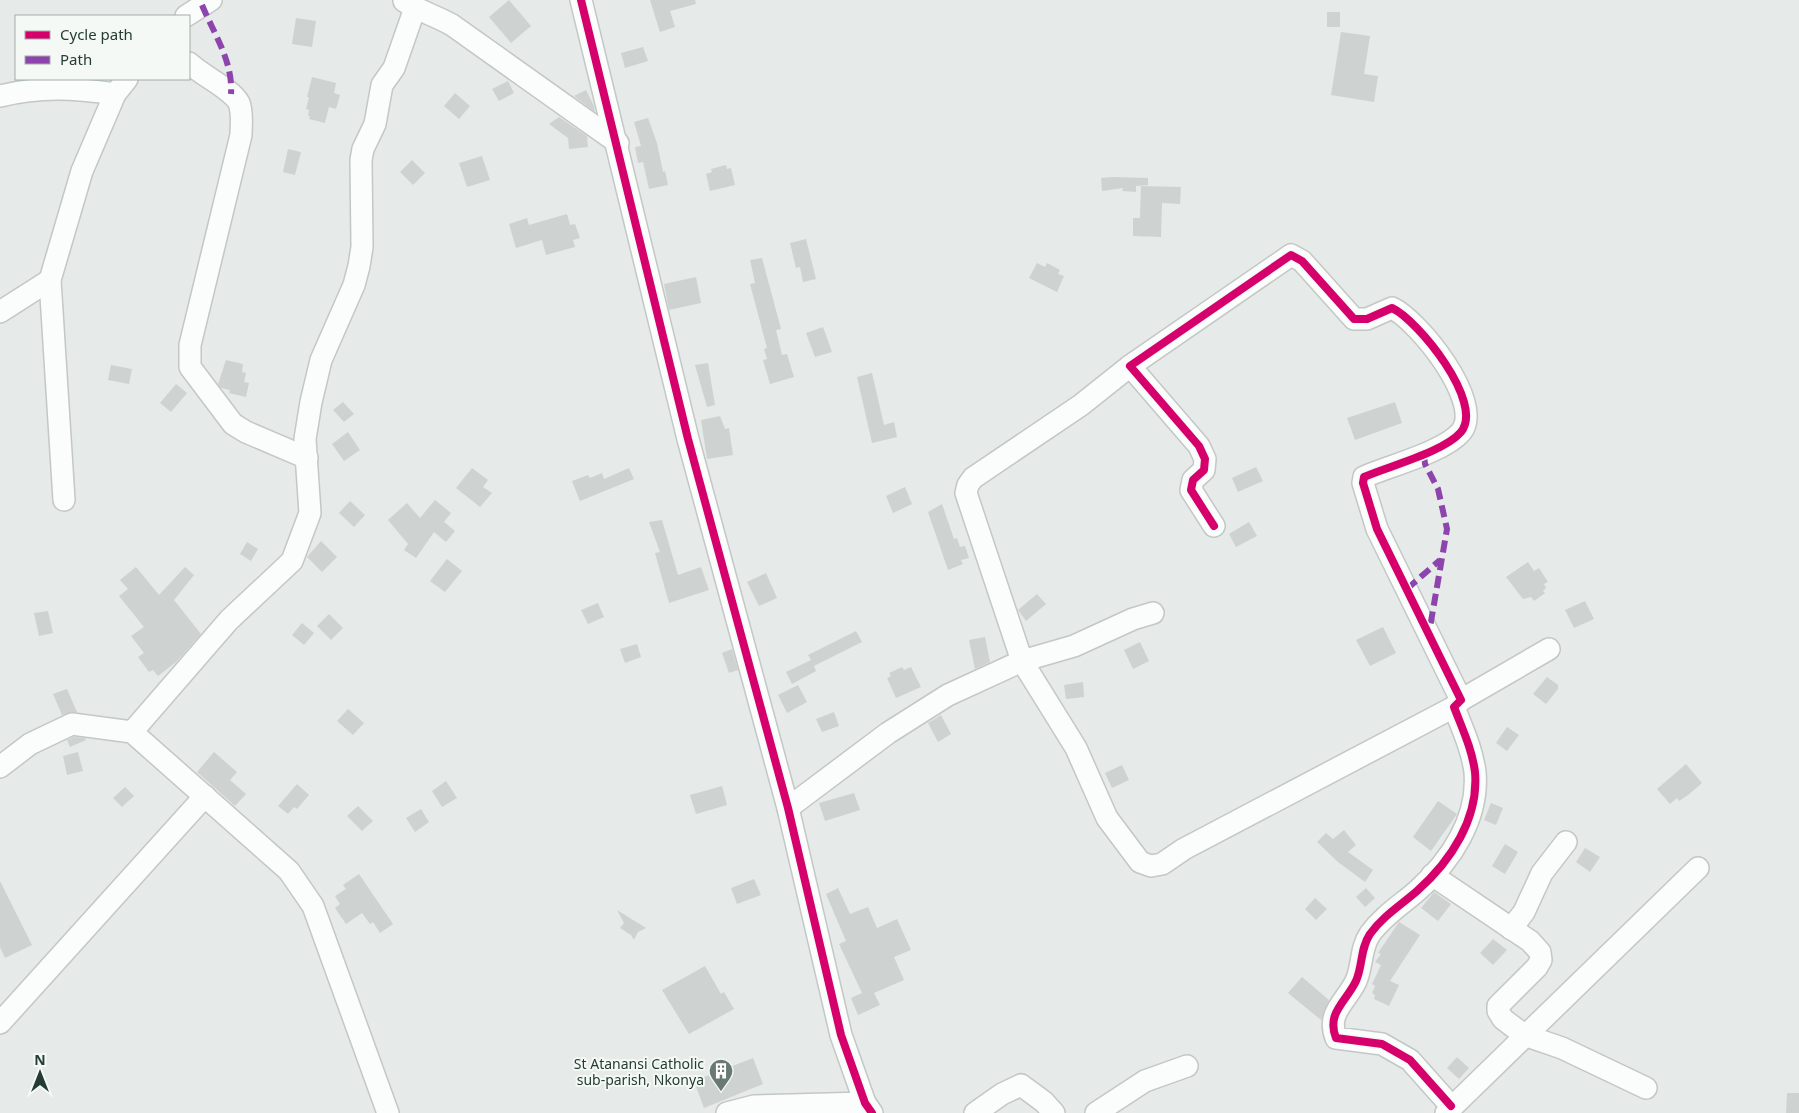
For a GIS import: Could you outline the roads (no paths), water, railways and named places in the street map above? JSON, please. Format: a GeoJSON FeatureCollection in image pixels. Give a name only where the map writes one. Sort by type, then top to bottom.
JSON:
{"type":"FeatureCollection","features":[{"type":"Feature","properties":{"kind":"street"},"geometry":{"type":"LineString","coordinates":[[188,15],[211,0]]}},
{"type":"Feature","properties":{"kind":"street"},"geometry":{"type":"LineString","coordinates":[[581,0],[618,143],[688,439],[788,808],[840,1035],[868,1108],[754,1106],[727,1113]]}},
{"type":"Feature","properties":{"kind":"street"},"geometry":{"type":"LineString","coordinates":[[132,732],[229,620],[292,560],[310,513],[305,439],[308,420],[321,360],[354,285],[359,266],[362,248],[360,160],[375,124],[382,85],[394,68],[409,4],[437,16],[452,25],[618,143]]}},
{"type":"Feature","properties":{"kind":"street"},"geometry":{"type":"LineString","coordinates":[[190,64],[199,73],[231,94],[239,104],[241,135],[190,345],[190,367],[238,428],[307,458]]}},
{"type":"Feature","properties":{"kind":"street"},"geometry":{"type":"LineString","coordinates":[[0,96],[37,89],[121,86],[82,171],[50,280],[64,500]]}},
{"type":"Feature","properties":{"kind":"street"},"geometry":{"type":"LineString","coordinates":[[1548,649],[1458,704],[1184,849],[1172,859],[1162,864],[1151,866],[1140,862],[1107,818],[1076,748],[1022,661],[973,516],[966,493],[968,485],[973,478],[1081,405],[1130,366],[1291,255],[1302,261],[1354,318],[1367,318],[1392,308],[1402,313],[1436,350],[1456,381],[1464,404],[1466,422],[1461,432],[1445,443],[1424,455],[1364,477],[1363,483],[1371,515],[1377,529],[1458,704],[1475,773],[1472,804],[1466,829],[1432,875],[1418,890],[1390,912],[1370,934],[1362,948],[1356,981],[1336,1011],[1332,1028],[1336,1038],[1382,1044],[1410,1060],[1448,1110],[1698,868]]}},
{"type":"Feature","properties":{"kind":"street"},"geometry":{"type":"LineString","coordinates":[[0,312],[50,280]]}},
{"type":"Feature","properties":{"kind":"street"},"geometry":{"type":"LineString","coordinates":[[1130,366],[1199,446],[1205,459],[1204,470],[1193,480],[1191,490],[1214,526]]}},
{"type":"Feature","properties":{"kind":"street"},"geometry":{"type":"LineString","coordinates":[[788,808],[888,733],[948,695],[1022,661],[1074,646],[1134,618],[1153,613]]}},
{"type":"Feature","properties":{"kind":"street"},"geometry":{"type":"LineString","coordinates":[[0,767],[30,744],[72,724],[132,732],[205,796],[289,871],[313,906],[388,1113]]}},
{"type":"Feature","properties":{"kind":"street"},"geometry":{"type":"LineString","coordinates":[[0,1023],[205,796]]}},
{"type":"Feature","properties":{"kind":"street"},"geometry":{"type":"LineString","coordinates":[[1511,929],[1524,912],[1542,873],[1566,842]]}},
{"type":"Feature","properties":{"kind":"street"},"geometry":{"type":"LineString","coordinates":[[1432,875],[1511,929],[1540,952],[1541,960],[1498,1006],[1498,1011],[1503,1020],[1524,1035],[1562,1048],[1646,1088]]}},
{"type":"Feature","properties":{"kind":"street"},"geometry":{"type":"LineString","coordinates":[[1096,1113],[1145,1081],[1187,1066]]}},
{"type":"Feature","properties":{"kind":"street"},"geometry":{"type":"LineString","coordinates":[[975,1113],[1002,1094],[1021,1086],[1044,1102],[1054,1113]]}},
{"type":"Feature","properties":{"kind":"place","name":"St Atanansi Catholic sub-parish, Nkonya"},"geometry":{"type":"Point","coordinates":[721,1092]}}]}
